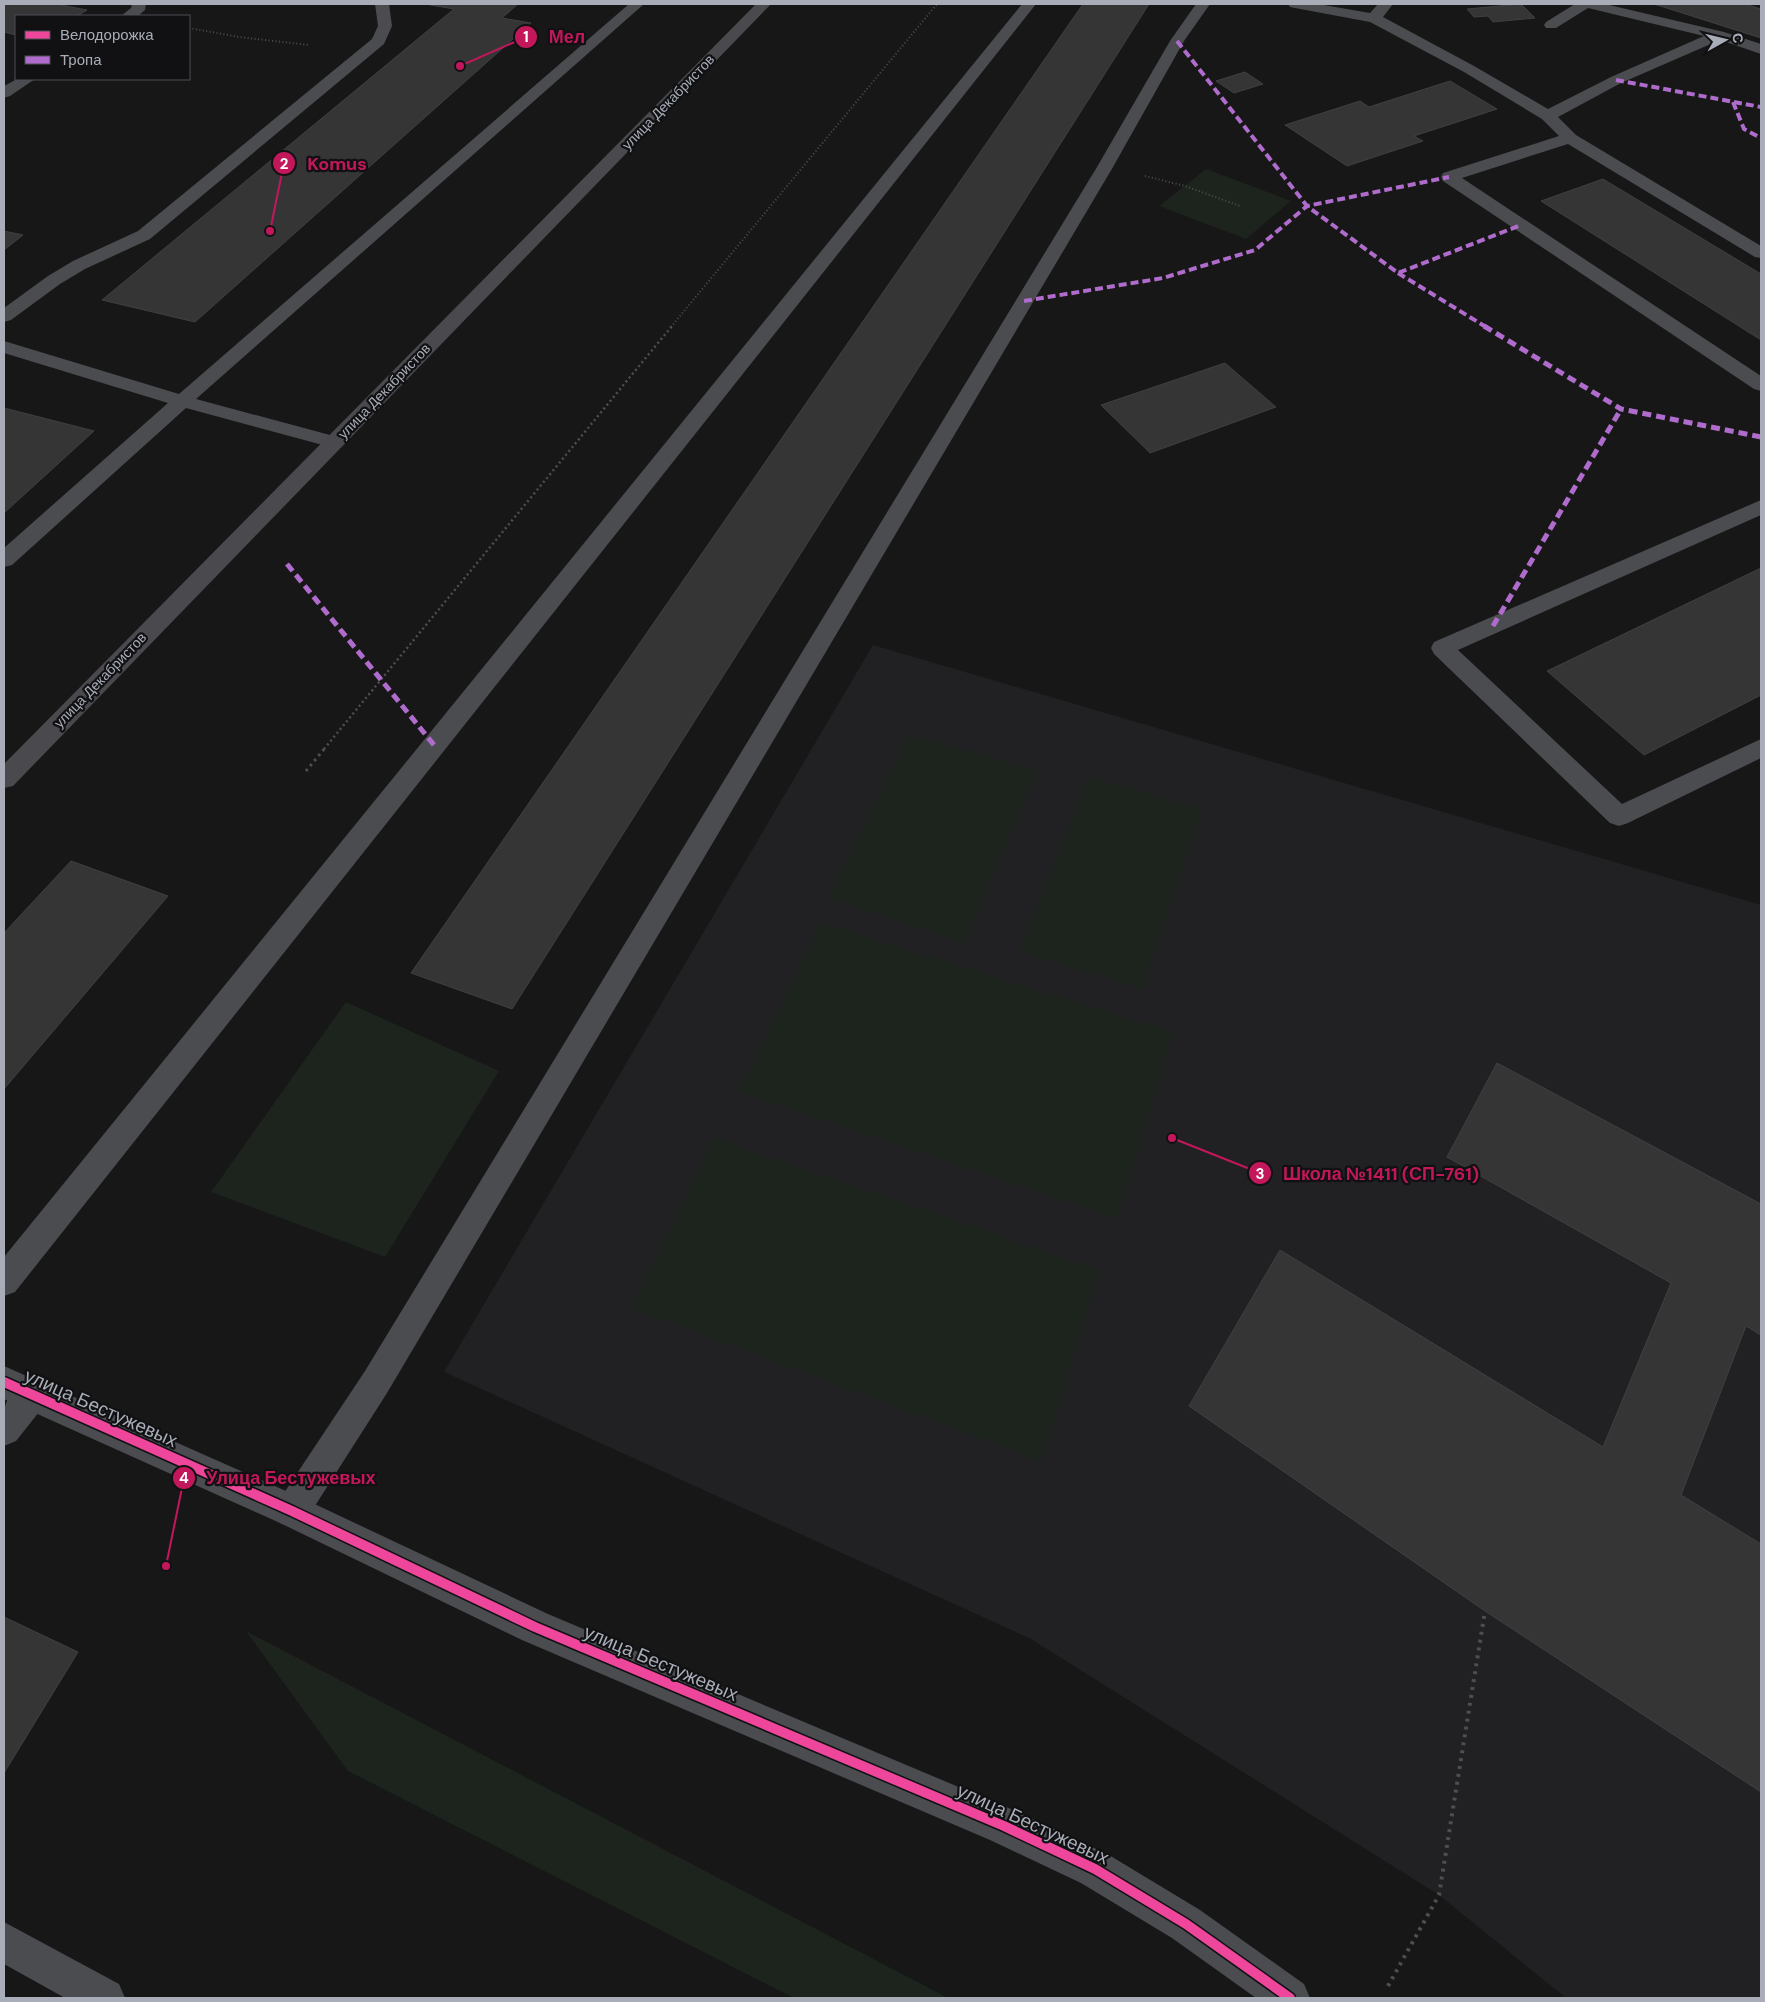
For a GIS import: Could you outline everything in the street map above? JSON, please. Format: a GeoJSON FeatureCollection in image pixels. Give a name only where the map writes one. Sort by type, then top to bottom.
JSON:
{"type":"FeatureCollection","features":[{"type":"Feature","properties":{"kind":"main road","name":"улица Декабристов"},"geometry":{"type":"LineString","coordinates":[[4,779],[764,4]]}},
{"type":"Feature","properties":{"kind":"street"},"geometry":{"type":"LineString","coordinates":[[130,15],[138,10],[139,4]]}},
{"type":"Feature","properties":{"kind":"street"},"geometry":{"type":"LineString","coordinates":[[4,316],[54,280],[79,265],[144,235],[380,41],[385,26],[382,4]]}},
{"type":"Feature","properties":{"kind":"street"},"geometry":{"type":"LineString","coordinates":[[4,560],[182,401],[638,4]]}},
{"type":"Feature","properties":{"kind":"street"},"geometry":{"type":"LineString","coordinates":[[4,1281],[1028,4]]}},
{"type":"Feature","properties":{"kind":"street"},"geometry":{"type":"LineString","coordinates":[[292,1511],[376,1382],[1106,167],[1177,41],[1203,4]]}},
{"type":"Feature","properties":{"kind":"street"},"geometry":{"type":"LineString","coordinates":[[1299,4],[1374,18],[1469,69],[1548,116],[1570,138],[1761,253]]}},
{"type":"Feature","properties":{"kind":"street"},"geometry":{"type":"LineString","coordinates":[[1374,18],[1387,4]]}},
{"type":"Feature","properties":{"kind":"street"},"geometry":{"type":"LineString","coordinates":[[1551,25],[1586,4],[1727,34],[1761,49]]}},
{"type":"Feature","properties":{"kind":"street"},"geometry":{"type":"LineString","coordinates":[[1548,116],[1616,80],[1727,34]]}},
{"type":"Feature","properties":{"kind":"street"},"geometry":{"type":"LineString","coordinates":[[4,93],[25,80]]}},
{"type":"Feature","properties":{"kind":"street"},"geometry":{"type":"LineString","coordinates":[[1570,138],[1449,177],[1761,385]]}},
{"type":"Feature","properties":{"kind":"street"},"geometry":{"type":"LineString","coordinates":[[4,346],[182,401],[334,442]]}},
{"type":"Feature","properties":{"kind":"street"},"geometry":{"type":"LineString","coordinates":[[1761,507],[1442,648],[1619,816],[1761,748]]}},
{"type":"Feature","properties":{"kind":"street"},"geometry":{"type":"LineString","coordinates":[[4,1429],[18,1388]]}},
{"type":"Feature","properties":{"kind":"street","name":"улица Бестужевых"},"geometry":{"type":"LineString","coordinates":[[18,1388],[292,1511],[535,1627],[1004,1826],[1096,1869],[1186,1924],[1290,1998]]}},
{"type":"Feature","properties":{"kind":"street"},"geometry":{"type":"LineString","coordinates":[[4,1942],[105,1998]]}},
{"type":"Feature","properties":{"kind":"path"},"geometry":{"type":"LineString","coordinates":[[306,771],[937,4]]}},
{"type":"Feature","properties":{"kind":"path"},"geometry":{"type":"LineString","coordinates":[[190,28],[280,43],[369,49]]}},
{"type":"Feature","properties":{"kind":"path"},"geometry":{"type":"LineString","coordinates":[[1106,167],[1185,186],[1240,206]]}},
{"type":"Feature","properties":{"kind":"path"},"geometry":{"type":"LineString","coordinates":[[1388,1986],[1439,1895],[1485,1612]]}},
{"type":"Feature","properties":{"kind":"shaded area"},"geometry":{"type":"Polygon","coordinates":[[[1206,169],[1291,201],[1246,239],[1159,206],[1206,169]]]}},
{"type":"Feature","properties":{"kind":"shaded area"},"geometry":{"type":"Polygon","coordinates":[[[873,645],[1761,905],[1761,1998],[1566,1998],[1439,1895],[1031,1639],[444,1372],[873,645]]]}},
{"type":"Feature","properties":{"kind":"shaded area"},"geometry":{"type":"Polygon","coordinates":[[[910,735],[1037,770],[964,942],[828,899],[910,735]]]}},
{"type":"Feature","properties":{"kind":"shaded area"},"geometry":{"type":"Polygon","coordinates":[[[1089,777],[1202,809],[1141,989],[1020,951],[1089,777]]]}},
{"type":"Feature","properties":{"kind":"shaded area"},"geometry":{"type":"Polygon","coordinates":[[[821,923],[1173,1032],[1117,1219],[739,1092],[821,923]]]}},
{"type":"Feature","properties":{"kind":"shaded area"},"geometry":{"type":"Polygon","coordinates":[[[346,1002],[499,1071],[385,1257],[211,1192],[346,1002]]]}},
{"type":"Feature","properties":{"kind":"shaded area"},"geometry":{"type":"Polygon","coordinates":[[[714,1138],[1099,1270],[1042,1461],[632,1308],[714,1138]]]}},
{"type":"Feature","properties":{"kind":"shaded area"},"geometry":{"type":"Polygon","coordinates":[[[246,1631],[948,1998],[794,1998],[348,1771],[246,1631]]]}},
{"type":"Feature","properties":{"kind":"building"},"geometry":{"type":"Polygon","coordinates":[[[4,4],[56,4],[87,10],[79,15],[15,15],[15,35],[4,32],[4,4]]]}},
{"type":"Feature","properties":{"kind":"building"},"geometry":{"type":"Polygon","coordinates":[[[425,4],[518,4],[502,18],[531,23],[195,322],[102,300],[454,9],[425,4]]]}},
{"type":"Feature","properties":{"kind":"building"},"geometry":{"type":"Polygon","coordinates":[[[1083,4],[1149,4],[512,1009],[411,973],[1083,4]]]}},
{"type":"Feature","properties":{"kind":"building"},"geometry":{"type":"Polygon","coordinates":[[[1521,4],[1535,18],[1493,22],[1488,16],[1474,17],[1467,9],[1521,4]]]}},
{"type":"Feature","properties":{"kind":"building"},"geometry":{"type":"Polygon","coordinates":[[[1654,4],[1745,4],[1761,9],[1761,38],[1654,4]]]}},
{"type":"Feature","properties":{"kind":"building"},"geometry":{"type":"Polygon","coordinates":[[[1245,72],[1263,84],[1234,93],[1216,81],[1245,72]]]}},
{"type":"Feature","properties":{"kind":"building"},"geometry":{"type":"Polygon","coordinates":[[[1450,81],[1497,109],[1414,136],[1423,141],[1347,166],[1285,125],[1360,101],[1369,107],[1450,81]]]}},
{"type":"Feature","properties":{"kind":"building"},"geometry":{"type":"Polygon","coordinates":[[[1603,179],[1761,274],[1761,340],[1541,201],[1603,179]]]}},
{"type":"Feature","properties":{"kind":"building"},"geometry":{"type":"Polygon","coordinates":[[[4,231],[23,235],[4,250],[4,231]]]}},
{"type":"Feature","properties":{"kind":"building"},"geometry":{"type":"Polygon","coordinates":[[[1225,363],[1276,407],[1150,453],[1101,405],[1225,363]]]}},
{"type":"Feature","properties":{"kind":"building"},"geometry":{"type":"Polygon","coordinates":[[[4,408],[94,431],[4,513],[4,408]]]}},
{"type":"Feature","properties":{"kind":"building"},"geometry":{"type":"Polygon","coordinates":[[[1761,568],[1761,695],[1644,755],[1547,671],[1761,568]]]}},
{"type":"Feature","properties":{"kind":"building"},"geometry":{"type":"Polygon","coordinates":[[[71,861],[168,896],[4,1089],[4,933],[71,861]]]}},
{"type":"Feature","properties":{"kind":"building"},"geometry":{"type":"Polygon","coordinates":[[[1497,1063],[1761,1204],[1761,1335],[1746,1326],[1681,1495],[1761,1544],[1761,1792],[1485,1611],[1189,1406],[1280,1250],[1603,1447],[1671,1283],[1447,1157],[1497,1063]]]}},
{"type":"Feature","properties":{"kind":"building"},"geometry":{"type":"Polygon","coordinates":[[[4,1617],[78,1652],[4,1773],[4,1617]]]}},
{"type":"Feature","properties":{"kind":"marked path"},"geometry":{"type":"LineString","coordinates":[[1177,41],[1307,206],[1398,273],[1521,225]]}},
{"type":"Feature","properties":{"kind":"marked path"},"geometry":{"type":"LineString","coordinates":[[1616,80],[1761,107]]}},
{"type":"Feature","properties":{"kind":"marked path"},"geometry":{"type":"LineString","coordinates":[[1733,102],[1744,129],[1761,138]]}},
{"type":"Feature","properties":{"kind":"marked path"},"geometry":{"type":"LineString","coordinates":[[1024,301],[1163,278],[1255,250],[1307,206],[1449,177]]}},
{"type":"Feature","properties":{"kind":"marked path"},"geometry":{"type":"LineString","coordinates":[[1398,273],[1621,409],[1761,437]]}},
{"type":"Feature","properties":{"kind":"marked path"},"geometry":{"type":"LineString","coordinates":[[1493,626],[1621,409]]}},
{"type":"Feature","properties":{"kind":"marked path"},"geometry":{"type":"LineString","coordinates":[[287,564],[434,745]]}},
{"type":"Feature","properties":{"kind":"cycle path"},"geometry":{"type":"LineString","coordinates":[[4,1382],[292,1511],[535,1627],[1004,1826],[1095,1869],[1186,1924],[1290,1998]]}},
{"type":"Feature","properties":{"kind":"place","name":"Мел"},"geometry":{"type":"Point","coordinates":[460,66]}},
{"type":"Feature","properties":{"kind":"place","name":"Komus"},"geometry":{"type":"Point","coordinates":[270,231]}},
{"type":"Feature","properties":{"kind":"place","name":"Школа №1411 (СП-761)"},"geometry":{"type":"Point","coordinates":[1172,1138]}},
{"type":"Feature","properties":{"kind":"place","name":"Улица Бестужевых"},"geometry":{"type":"Point","coordinates":[166,1566]}}]}
